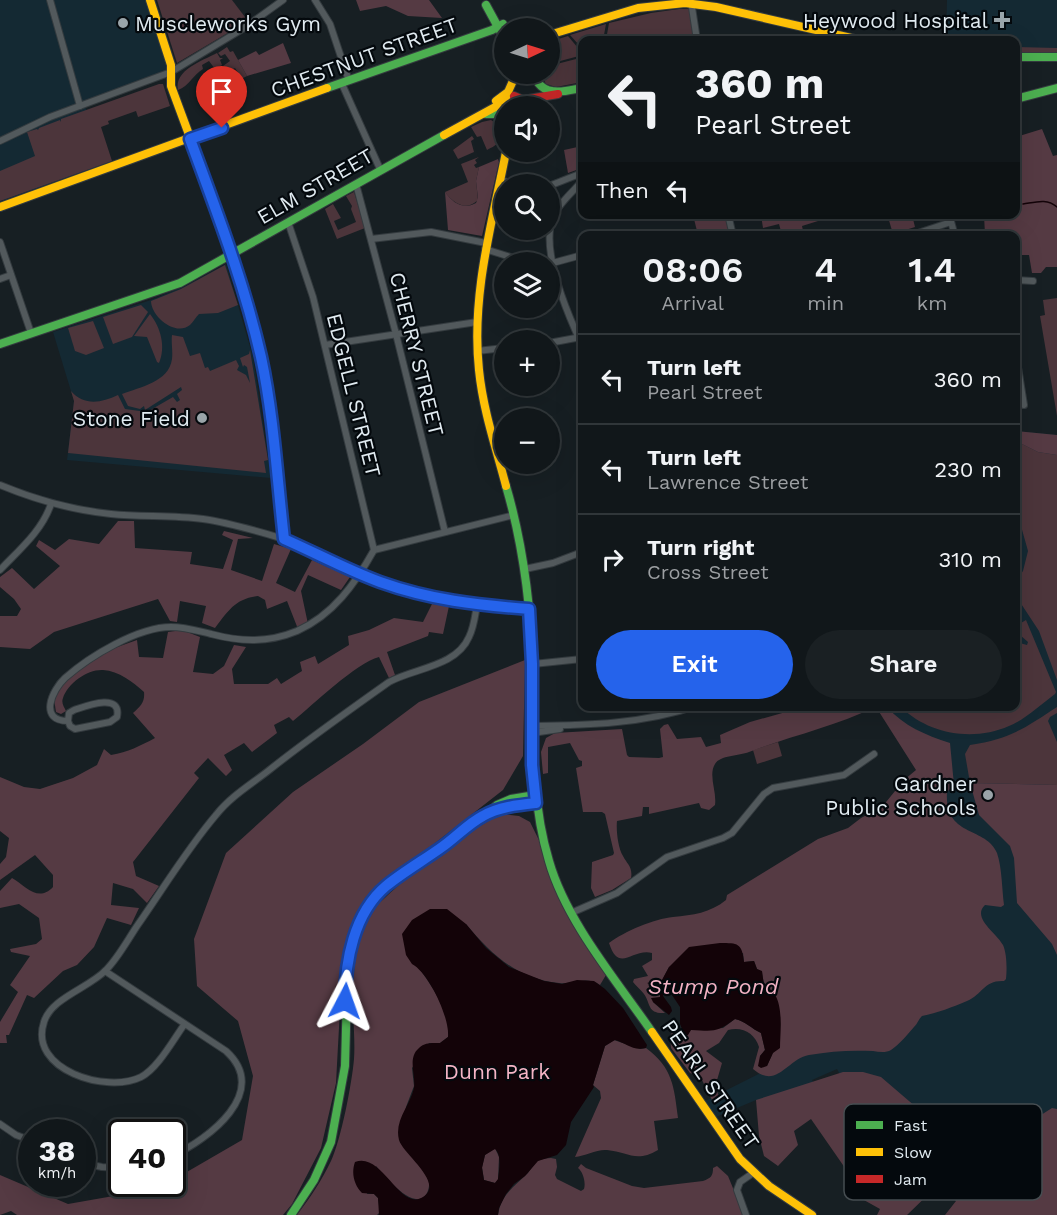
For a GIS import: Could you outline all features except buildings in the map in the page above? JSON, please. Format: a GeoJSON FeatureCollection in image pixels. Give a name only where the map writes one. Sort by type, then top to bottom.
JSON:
{"type":"FeatureCollection","features":[{"type":"Feature","properties":{"kind":"street"},"geometry":{"type":"LineString","coordinates":[[50,0],[80,106]]}},
{"type":"Feature","properties":{"kind":"street"},"geometry":{"type":"LineString","coordinates":[[150,0],[171,65],[171,86],[232,254],[262,360],[276,457],[284,539]]}},
{"type":"Feature","properties":{"kind":"street"},"geometry":{"type":"LineString","coordinates":[[0,141],[43,120],[171,72],[244,28],[283,0]]}},
{"type":"Feature","properties":{"kind":"street"},"geometry":{"type":"LineString","coordinates":[[315,0],[330,24],[345,83],[380,170]]}},
{"type":"Feature","properties":{"kind":"street"},"geometry":{"type":"LineString","coordinates":[[484,2],[496,18]]}},
{"type":"Feature","properties":{"kind":"street"},"geometry":{"type":"LineString","coordinates":[[691,2],[696,36]]}},
{"type":"Feature","properties":{"kind":"street"},"geometry":{"type":"LineString","coordinates":[[560,32],[638,8],[691,2],[843,36]]}},
{"type":"Feature","properties":{"kind":"street","name":"CHESTNUT STREET"},"geometry":{"type":"LineString","coordinates":[[0,207],[494,30]]}},
{"type":"Feature","properties":{"kind":"street"},"geometry":{"type":"LineString","coordinates":[[1020,57],[1057,57]]}},
{"type":"Feature","properties":{"kind":"street"},"geometry":{"type":"LineString","coordinates":[[527,96],[538,92],[538,84]]}},
{"type":"Feature","properties":{"kind":"street"},"geometry":{"type":"LineString","coordinates":[[539,84],[549,91],[567,91]]}},
{"type":"Feature","properties":{"kind":"street"},"geometry":{"type":"LineString","coordinates":[[1020,98],[1057,88]]}},
{"type":"Feature","properties":{"kind":"street"},"geometry":{"type":"LineString","coordinates":[[541,96],[578,89]]}},
{"type":"Feature","properties":{"kind":"street","name":"ELM STREET"},"geometry":{"type":"LineString","coordinates":[[0,344],[160,291],[190,277],[477,116],[494,103]]}},
{"type":"Feature","properties":{"kind":"street"},"geometry":{"type":"LineString","coordinates":[[477,116],[494,114]]}},
{"type":"Feature","properties":{"kind":"street"},"geometry":{"type":"LineString","coordinates":[[560,182],[578,175]]}},
{"type":"Feature","properties":{"kind":"street","name":"CHERRY STREET"},"geometry":{"type":"LineString","coordinates":[[356,184],[445,532]]}},
{"type":"Feature","properties":{"kind":"street"},"geometry":{"type":"LineString","coordinates":[[550,252],[553,217],[578,187]]}},
{"type":"Feature","properties":{"kind":"street","name":"PEARL STREET"},"geometry":{"type":"LineString","coordinates":[[494,211],[479,291],[477,351],[482,395],[514,515],[525,569],[532,664],[532,730],[536,799],[552,870],[572,914],[726,1140],[753,1173],[787,1200],[812,1215]]}},
{"type":"Feature","properties":{"kind":"street"},"geometry":{"type":"LineString","coordinates":[[950,219],[954,231]]}},
{"type":"Feature","properties":{"kind":"street","name":"EDGELL STREET"},"geometry":{"type":"LineString","coordinates":[[288,222],[309,284],[325,345],[374,550]]}},
{"type":"Feature","properties":{"kind":"street"},"geometry":{"type":"LineString","coordinates":[[924,231],[951,222]]}},
{"type":"Feature","properties":{"kind":"street"},"geometry":{"type":"LineString","coordinates":[[371,239],[431,232],[501,252]]}},
{"type":"Feature","properties":{"kind":"street"},"geometry":{"type":"LineString","coordinates":[[0,242],[31,333]]}},
{"type":"Feature","properties":{"kind":"street"},"geometry":{"type":"LineString","coordinates":[[560,261],[578,256]]}},
{"type":"Feature","properties":{"kind":"street"},"geometry":{"type":"LineString","coordinates":[[0,279],[11,275]]}},
{"type":"Feature","properties":{"kind":"street"},"geometry":{"type":"LineString","coordinates":[[1020,280],[1033,280]]}},
{"type":"Feature","properties":{"kind":"street"},"geometry":{"type":"LineString","coordinates":[[560,289],[578,333]]}},
{"type":"Feature","properties":{"kind":"street"},"geometry":{"type":"LineString","coordinates":[[325,345],[477,322]]}},
{"type":"Feature","properties":{"kind":"street"},"geometry":{"type":"LineString","coordinates":[[560,341],[578,338]]}},
{"type":"Feature","properties":{"kind":"street"},"geometry":{"type":"LineString","coordinates":[[477,351],[494,349]]}},
{"type":"Feature","properties":{"kind":"street"},"geometry":{"type":"LineString","coordinates":[[1020,380],[1024,405]]}},
{"type":"Feature","properties":{"kind":"street"},"geometry":{"type":"LineString","coordinates":[[0,485],[51,504],[76,510],[212,520],[250,528],[284,539],[361,574],[418,594],[477,605],[529,609]]}},
{"type":"Feature","properties":{"kind":"street"},"geometry":{"type":"LineString","coordinates":[[0,570],[30,539],[45,518],[51,504]]}},
{"type":"Feature","properties":{"kind":"street"},"geometry":{"type":"LineString","coordinates":[[68,721],[58,720],[52,713],[50,700],[54,690],[81,665],[113,645],[134,636],[169,627],[187,628],[242,640],[282,637],[322,617],[337,603],[361,574],[374,550],[514,515]]}},
{"type":"Feature","properties":{"kind":"street"},"geometry":{"type":"LineString","coordinates":[[525,569],[578,553]]}},
{"type":"Feature","properties":{"kind":"street"},"geometry":{"type":"LineString","coordinates":[[184,1024],[150,1070],[132,1081],[115,1084],[81,1077],[64,1068],[53,1060],[44,1046],[42,1034],[45,1020],[57,1004],[105,971],[221,809],[274,766],[389,682],[404,674],[442,662],[458,652],[470,637],[477,605]]}},
{"type":"Feature","properties":{"kind":"street"},"geometry":{"type":"LineString","coordinates":[[532,664],[578,659]]}},
{"type":"Feature","properties":{"kind":"street"},"geometry":{"type":"LineString","coordinates":[[110,702],[118,710],[118,715],[114,720],[95,726],[75,729],[68,721],[68,715],[72,711],[98,704],[110,702]]}},
{"type":"Feature","properties":{"kind":"street"},"geometry":{"type":"LineString","coordinates":[[532,730],[657,718],[680,711]]}},
{"type":"Feature","properties":{"kind":"street"},"geometry":{"type":"LineString","coordinates":[[572,914],[617,893],[667,857],[732,833],[764,794],[773,788],[843,775],[874,754]]}},
{"type":"Feature","properties":{"kind":"street"},"geometry":{"type":"LineString","coordinates":[[291,1215],[303,1199],[322,1164],[332,1138],[346,1061],[345,994],[349,963],[360,921],[385,887],[497,805],[507,800],[536,799]]}},
{"type":"Feature","properties":{"kind":"street"},"geometry":{"type":"LineString","coordinates":[[105,971],[211,1041],[235,1061],[240,1070],[242,1088],[237,1104],[229,1114],[186,1148]]}},
{"type":"Feature","properties":{"kind":"street"},"geometry":{"type":"LineString","coordinates":[[0,1124],[18,1136]]}},
{"type":"Feature","properties":{"kind":"street"},"geometry":{"type":"LineString","coordinates":[[746,1215],[737,1190],[740,1182],[753,1173]]}},
{"type":"Feature","properties":{"kind":"shaded area"},"geometry":{"type":"Polygon","coordinates":[[[0,0],[148,0],[168,64],[167,71],[84,103],[106,166],[0,205],[0,0]]]}},
{"type":"Feature","properties":{"kind":"shaded area"},"geometry":{"type":"Polygon","coordinates":[[[157,0],[232,0],[248,21],[177,63],[157,0]]]}},
{"type":"Feature","properties":{"kind":"shaded area"},"geometry":{"type":"Polygon","coordinates":[[[356,0],[429,0],[442,18],[408,16],[386,6],[360,11],[356,0]]]}},
{"type":"Feature","properties":{"kind":"shaded area","name":"Heywood Hospital"},"geometry":{"type":"Polygon","coordinates":[[[947,0],[1057,0],[1057,53],[1020,51],[1020,36],[946,36],[947,0]]]}},
{"type":"Feature","properties":{"kind":"shaded area"},"geometry":{"type":"Polygon","coordinates":[[[689,9],[694,36],[607,36],[609,23],[651,13],[689,9]]]}},
{"type":"Feature","properties":{"kind":"shaded area"},"geometry":{"type":"Polygon","coordinates":[[[606,24],[603,36],[578,36],[578,44],[570,35],[606,24]]]}},
{"type":"Feature","properties":{"kind":"shaded area"},"geometry":{"type":"Polygon","coordinates":[[[568,36],[578,48],[578,56],[560,61],[560,39],[568,36]]]}},
{"type":"Feature","properties":{"kind":"shaded area"},"geometry":{"type":"Polygon","coordinates":[[[283,43],[291,63],[247,76],[238,60],[256,51],[259,55],[283,43]]]}},
{"type":"Feature","properties":{"kind":"shaded area"},"geometry":{"type":"Polygon","coordinates":[[[227,47],[230,52],[233,51],[247,76],[216,92],[214,89],[240,76],[235,68],[226,73],[223,66],[230,61],[225,54],[221,56],[218,53],[227,47]]]}},
{"type":"Feature","properties":{"kind":"shaded area"},"geometry":{"type":"Polygon","coordinates":[[[1020,47],[1057,48],[1057,53],[1020,52],[1020,47]]]}},
{"type":"Feature","properties":{"kind":"shaded area"},"geometry":{"type":"Polygon","coordinates":[[[217,53],[220,58],[223,58],[220,60],[222,65],[215,69],[209,61],[202,65],[203,69],[178,90],[180,77],[190,67],[217,53]]]}},
{"type":"Feature","properties":{"kind":"shaded area"},"geometry":{"type":"Polygon","coordinates":[[[578,59],[577,83],[556,87],[546,84],[560,84],[560,63],[578,59]]]}},
{"type":"Feature","properties":{"kind":"shaded area"},"geometry":{"type":"Polygon","coordinates":[[[163,84],[170,106],[138,117],[136,111],[108,121],[109,124],[101,127],[112,161],[0,201],[0,171],[35,156],[27,132],[38,130],[60,120],[61,122],[61,119],[163,84]]]}},
{"type":"Feature","properties":{"kind":"shaded area"},"geometry":{"type":"Polygon","coordinates":[[[491,120],[494,122],[494,146],[487,150],[481,136],[477,137],[471,127],[491,120]]]}},
{"type":"Feature","properties":{"kind":"shaded area"},"geometry":{"type":"Polygon","coordinates":[[[1042,129],[1053,156],[1057,155],[1057,267],[1046,267],[1041,273],[1032,273],[1029,255],[1020,255],[1020,231],[985,231],[984,219],[1020,219],[1020,136],[1042,129]]]}},
{"type":"Feature","properties":{"kind":"shaded area"},"geometry":{"type":"Polygon","coordinates":[[[472,136],[474,152],[458,159],[453,150],[472,136]]]}},
{"type":"Feature","properties":{"kind":"shaded area"},"geometry":{"type":"Polygon","coordinates":[[[578,147],[578,169],[568,173],[564,150],[578,147]]]}},
{"type":"Feature","properties":{"kind":"shaded area"},"geometry":{"type":"Polygon","coordinates":[[[479,157],[475,160],[477,163],[474,165],[476,168],[479,167],[476,181],[478,200],[473,204],[460,205],[445,192],[468,182],[461,164],[479,157]]]}},
{"type":"Feature","properties":{"kind":"shaded area"},"geometry":{"type":"Polygon","coordinates":[[[494,161],[499,162],[496,174],[494,174],[494,184],[482,236],[448,230],[445,192],[459,204],[467,206],[476,203],[478,198],[476,181],[479,167],[494,161]]]}},
{"type":"Feature","properties":{"kind":"shaded area"},"geometry":{"type":"Polygon","coordinates":[[[354,192],[365,228],[337,239],[325,209],[333,204],[341,218],[334,221],[338,230],[356,222],[352,206],[346,196],[354,192]]]}},
{"type":"Feature","properties":{"kind":"shaded area"},"geometry":{"type":"Polygon","coordinates":[[[694,219],[727,219],[730,231],[697,231],[694,219]]]}},
{"type":"Feature","properties":{"kind":"shaded area"},"geometry":{"type":"Polygon","coordinates":[[[762,219],[817,219],[818,221],[802,226],[803,231],[781,231],[779,224],[763,228],[762,219]]]}},
{"type":"Feature","properties":{"kind":"shaded area"},"geometry":{"type":"Polygon","coordinates":[[[889,219],[913,219],[915,227],[892,231],[889,219]]]}},
{"type":"Feature","properties":{"kind":"shaded area"},"geometry":{"type":"Polygon","coordinates":[[[226,264],[253,357],[271,478],[67,460],[74,401],[53,332],[151,300],[185,286],[226,264]]]}},
{"type":"Feature","properties":{"kind":"shaded area"},"geometry":{"type":"Polygon","coordinates":[[[225,265],[238,305],[218,313],[199,314],[190,325],[184,328],[171,327],[155,313],[151,301],[181,289],[225,265]]]}},
{"type":"Feature","properties":{"kind":"shaded area"},"geometry":{"type":"Polygon","coordinates":[[[1057,298],[1057,416],[1040,316],[1045,315],[1043,300],[1057,298]]]}},
{"type":"Feature","properties":{"kind":"shaded area"},"geometry":{"type":"Polygon","coordinates":[[[141,305],[148,312],[132,337],[113,344],[103,317],[141,305]]]}},
{"type":"Feature","properties":{"kind":"shaded area"},"geometry":{"type":"Polygon","coordinates":[[[150,314],[161,338],[162,351],[159,363],[147,337],[134,336],[150,314]]]}},
{"type":"Feature","properties":{"kind":"shaded area"},"geometry":{"type":"Polygon","coordinates":[[[93,321],[104,348],[86,355],[75,351],[68,328],[93,321]]]}},
{"type":"Feature","properties":{"kind":"shaded area"},"geometry":{"type":"Polygon","coordinates":[[[172,335],[183,337],[190,356],[200,353],[205,368],[208,367],[210,371],[236,360],[239,366],[237,370],[246,375],[250,383],[247,367],[244,365],[243,367],[240,358],[249,354],[250,350],[268,460],[264,461],[266,473],[68,453],[74,401],[71,391],[81,399],[93,402],[118,395],[125,409],[147,412],[173,397],[177,402],[180,400],[177,394],[182,390],[181,387],[145,410],[144,406],[140,409],[128,406],[122,394],[145,386],[165,373],[172,359],[172,335]]]}},
{"type":"Feature","properties":{"kind":"shaded area","name":"Gardner Public Schools"},"geometry":{"type":"Polygon","coordinates":[[[1020,431],[1057,435],[1057,1122],[1042,1132],[1042,1104],[904,1104],[848,1090],[837,1069],[812,1080],[823,1100],[775,1120],[756,1100],[711,1119],[701,1103],[794,1056],[926,776],[885,711],[1020,711],[1020,431]]]}},
{"type":"Feature","properties":{"kind":"shaded area"},"geometry":{"type":"Polygon","coordinates":[[[1020,431],[1057,435],[1057,455],[1038,452],[1020,443],[1020,431]]]}},
{"type":"Feature","properties":{"kind":"shaded area"},"geometry":{"type":"Polygon","coordinates":[[[1020,443],[1038,452],[1057,455],[1057,680],[1039,631],[1020,602],[1020,575],[1028,551],[1021,526],[1020,443]]]}},
{"type":"Feature","properties":{"kind":"shaded area"},"geometry":{"type":"Polygon","coordinates":[[[118,521],[134,521],[135,548],[192,552],[190,564],[223,569],[233,540],[222,535],[224,531],[253,538],[238,539],[231,570],[262,581],[274,544],[291,549],[276,583],[295,592],[312,560],[350,577],[341,590],[308,575],[301,591],[308,624],[298,629],[287,601],[267,609],[265,600],[258,596],[250,597],[238,603],[215,628],[202,623],[206,606],[180,601],[177,622],[170,621],[158,599],[54,632],[30,649],[0,647],[0,616],[17,616],[21,609],[14,599],[0,587],[0,577],[12,568],[34,589],[60,566],[36,546],[39,540],[55,550],[69,539],[99,544],[118,521]]]}},
{"type":"Feature","properties":{"kind":"shaded area"},"geometry":{"type":"Polygon","coordinates":[[[432,604],[449,606],[443,634],[429,632],[428,636],[387,652],[395,675],[389,678],[379,657],[359,667],[293,721],[289,717],[274,725],[277,733],[252,752],[244,743],[224,755],[232,770],[226,776],[208,758],[194,773],[199,778],[133,862],[136,876],[159,886],[147,903],[133,889],[113,883],[111,905],[139,908],[131,925],[107,918],[94,947],[77,965],[63,971],[34,998],[27,995],[9,1035],[6,1035],[7,1043],[0,1043],[0,1022],[18,992],[10,985],[30,956],[11,952],[10,949],[36,944],[42,939],[39,918],[19,904],[0,908],[0,891],[12,878],[32,892],[48,892],[53,887],[53,875],[35,855],[0,880],[0,864],[6,857],[9,838],[0,831],[0,777],[24,787],[40,789],[73,778],[97,765],[104,749],[111,755],[117,754],[155,738],[133,713],[142,704],[144,692],[115,672],[97,670],[79,678],[69,687],[63,698],[66,711],[61,714],[56,712],[54,699],[68,678],[109,650],[137,640],[139,657],[163,658],[168,632],[182,630],[200,637],[193,672],[213,674],[224,666],[234,645],[246,647],[232,669],[234,684],[268,684],[277,678],[281,684],[302,671],[300,662],[315,656],[318,664],[349,645],[348,636],[369,630],[394,618],[423,622],[432,604]]]}},
{"type":"Feature","properties":{"kind":"shaded area"},"geometry":{"type":"Polygon","coordinates":[[[1026,620],[1056,692],[1015,723],[981,734],[952,733],[924,724],[906,711],[1020,711],[1020,643],[1027,645],[1028,642],[1020,635],[1020,621],[1026,620]]]}},
{"type":"Feature","properties":{"kind":"shaded area"},"geometry":{"type":"Polygon","coordinates":[[[525,660],[523,756],[503,790],[366,897],[343,953],[336,1083],[321,1148],[292,1204],[283,1215],[17,1215],[11,1211],[0,1215],[0,1175],[18,1183],[18,1197],[52,1197],[68,1204],[108,1197],[186,1197],[186,1172],[242,1140],[253,1076],[238,1021],[197,986],[194,939],[226,853],[293,792],[419,702],[525,660]]]}},
{"type":"Feature","properties":{"kind":"shaded area"},"geometry":{"type":"Polygon","coordinates":[[[1057,707],[1057,713],[1048,721],[1057,742],[1057,785],[970,783],[965,754],[970,745],[1007,736],[1057,707]]]}},
{"type":"Feature","properties":{"kind":"shaded area"},"geometry":{"type":"Polygon","coordinates":[[[789,711],[866,711],[828,726],[717,761],[712,773],[715,805],[709,810],[701,808],[699,803],[649,814],[649,807],[643,807],[642,816],[617,821],[621,853],[630,868],[631,878],[595,897],[591,888],[592,862],[614,853],[605,814],[583,812],[576,768],[582,766],[582,761],[579,760],[570,743],[548,747],[548,773],[543,774],[541,752],[546,738],[555,733],[622,729],[629,757],[659,758],[663,757],[660,729],[664,725],[668,724],[677,739],[701,737],[706,747],[721,743],[720,735],[750,722],[789,711]]]}},
{"type":"Feature","properties":{"kind":"shaded area"},"geometry":{"type":"Polygon","coordinates":[[[879,711],[891,711],[900,720],[916,729],[950,743],[954,785],[947,792],[948,807],[952,817],[967,830],[992,845],[999,859],[1004,905],[1001,907],[985,905],[981,915],[1003,945],[1006,979],[988,985],[967,1001],[922,1016],[903,1039],[889,1051],[841,1051],[809,1055],[775,1075],[761,1075],[753,1069],[759,1047],[751,1034],[738,1029],[728,1030],[719,1043],[706,1051],[722,1063],[715,1087],[719,1096],[712,1100],[701,1078],[690,1073],[671,1048],[670,1036],[673,1031],[681,1029],[684,1035],[691,1030],[723,1028],[735,1019],[739,1020],[761,1033],[765,1050],[760,1056],[767,1066],[777,1042],[780,1022],[777,1010],[764,984],[762,972],[757,969],[754,961],[744,962],[743,953],[669,967],[662,980],[651,981],[653,986],[660,988],[660,997],[653,1002],[665,1013],[659,1013],[650,1008],[644,994],[633,982],[634,979],[648,976],[642,966],[652,960],[652,953],[645,952],[627,958],[617,957],[609,943],[649,923],[714,908],[726,900],[727,895],[818,839],[848,828],[882,807],[904,780],[916,770],[879,711]]]}},
{"type":"Feature","properties":{"kind":"shaded area"},"geometry":{"type":"Polygon","coordinates":[[[778,742],[782,756],[757,764],[753,750],[778,742]]]}},
{"type":"Feature","properties":{"kind":"shaded area"},"geometry":{"type":"Polygon","coordinates":[[[970,783],[1057,785],[1057,955],[1052,944],[1017,903],[1014,858],[1010,846],[979,815],[970,783]]]}},
{"type":"Feature","properties":{"kind":"shaded area"},"geometry":{"type":"Polygon","coordinates":[[[501,814],[519,816],[530,822],[606,975],[600,985],[585,980],[559,983],[530,976],[495,955],[466,924],[418,967],[444,1010],[448,1028],[448,1037],[440,1043],[429,1043],[412,1068],[414,1086],[406,1107],[400,1142],[428,1179],[427,1193],[422,1198],[415,1199],[408,1196],[392,1184],[376,1166],[367,1194],[374,1194],[378,1198],[380,1212],[377,1215],[297,1215],[316,1189],[331,1161],[346,1111],[354,1059],[353,963],[355,944],[361,927],[372,909],[416,871],[443,850],[501,814]]]}},
{"type":"Feature","properties":{"kind":"shaded area"},"geometry":{"type":"Polygon","coordinates":[[[614,1040],[640,1049],[646,1048],[662,1063],[671,1079],[678,1118],[654,1121],[658,1150],[650,1154],[632,1156],[603,1150],[575,1157],[601,1098],[600,1091],[593,1085],[605,1046],[614,1040]]]}},
{"type":"Feature","properties":{"kind":"shaded area"},"geometry":{"type":"Polygon","coordinates":[[[843,1072],[863,1072],[881,1077],[912,1104],[844,1104],[844,1166],[811,1119],[794,1131],[798,1145],[778,1166],[764,1156],[759,1136],[756,1100],[843,1072]]]}},
{"type":"Feature","properties":{"kind":"shaded area"},"geometry":{"type":"Polygon","coordinates":[[[1052,1108],[1057,1109],[1057,1215],[945,1215],[956,1201],[1042,1200],[1042,1114],[1052,1108]]]}},
{"type":"Feature","properties":{"kind":"shaded area"},"geometry":{"type":"Polygon","coordinates":[[[495,1148],[499,1157],[498,1180],[495,1183],[484,1180],[482,1167],[485,1155],[495,1148]]]}},
{"type":"Feature","properties":{"kind":"shaded area"},"geometry":{"type":"Polygon","coordinates":[[[556,1159],[557,1179],[581,1191],[585,1183],[578,1168],[581,1164],[632,1186],[644,1188],[703,1181],[711,1176],[713,1168],[717,1166],[728,1176],[744,1215],[498,1215],[505,1196],[537,1161],[556,1159]]]}},
{"type":"Feature","properties":{"kind":"shaded area"},"geometry":{"type":"Polygon","coordinates":[[[864,1200],[922,1200],[907,1215],[877,1215],[880,1209],[864,1200]]]}},
{"type":"Feature","properties":{"kind":"water"},"geometry":{"type":"Polygon","coordinates":[[[430,909],[447,909],[466,924],[486,948],[509,967],[544,981],[562,984],[577,980],[594,981],[623,1008],[647,1045],[646,1048],[637,1048],[615,1040],[605,1046],[594,1087],[571,1122],[566,1145],[557,1155],[538,1161],[525,1176],[514,1184],[506,1194],[498,1215],[379,1215],[378,1198],[374,1194],[362,1193],[354,1179],[355,1162],[365,1161],[374,1165],[406,1196],[415,1199],[423,1197],[428,1191],[429,1184],[426,1177],[402,1146],[398,1133],[400,1120],[414,1088],[413,1057],[415,1052],[429,1043],[440,1043],[448,1037],[448,1029],[442,1008],[431,986],[406,955],[402,934],[412,920],[430,909]],[[495,1149],[485,1155],[482,1168],[484,1180],[495,1183],[498,1179],[499,1167],[495,1149]]]}},
{"type":"Feature","properties":{"kind":"water","name":"Stump Pond"},"geometry":{"type":"Polygon","coordinates":[[[720,943],[738,945],[744,962],[754,961],[757,969],[762,971],[764,986],[776,996],[781,1022],[780,1048],[773,1053],[767,1066],[761,1068],[758,1066],[760,1056],[765,1050],[761,1033],[745,1023],[735,1019],[719,1029],[691,1030],[685,1036],[680,1024],[680,1007],[670,992],[664,992],[663,996],[671,1007],[672,1011],[669,1015],[651,998],[660,997],[660,988],[647,983],[662,980],[669,967],[689,947],[720,943]]]}},
{"type":"Feature","properties":{"kind":"waterway"},"geometry":{"type":"LineString","coordinates":[[1023,204],[1045,202],[1057,207]]}},
{"type":"Feature","properties":{"kind":"traffic: fast"},"geometry":{"type":"LineString","coordinates":[[486,5],[494,20]]}},
{"type":"Feature","properties":{"kind":"traffic: fast"},"geometry":{"type":"LineString","coordinates":[[327,88],[494,29]]}},
{"type":"Feature","properties":{"kind":"traffic: fast"},"geometry":{"type":"LineString","coordinates":[[1020,57],[1057,57]]}},
{"type":"Feature","properties":{"kind":"traffic: fast"},"geometry":{"type":"LineString","coordinates":[[539,84],[550,91],[561,92],[578,89]]}},
{"type":"Feature","properties":{"kind":"traffic: fast"},"geometry":{"type":"LineString","coordinates":[[1020,98],[1057,88]]}},
{"type":"Feature","properties":{"kind":"traffic: fast"},"geometry":{"type":"LineString","coordinates":[[486,114],[494,114]]}},
{"type":"Feature","properties":{"kind":"traffic: fast"},"geometry":{"type":"LineString","coordinates":[[0,344],[180,283],[444,135]]}},
{"type":"Feature","properties":{"kind":"traffic: fast"},"geometry":{"type":"LineString","coordinates":[[249,309],[269,404],[284,539],[365,577],[410,592],[460,601],[529,609]]}},
{"type":"Feature","properties":{"kind":"traffic: fast"},"geometry":{"type":"LineString","coordinates":[[506,486],[518,532],[528,601],[533,671],[533,743],[536,790],[549,861],[567,906],[593,950],[652,1032]]}},
{"type":"Feature","properties":{"kind":"traffic: fast"},"geometry":{"type":"LineString","coordinates":[[291,1215],[314,1180],[331,1142],[345,1066],[347,992],[352,947],[358,925],[369,905],[385,887],[463,833],[497,805],[511,799],[535,795]]}},
{"type":"Feature","properties":{"kind":"traffic: slow"},"geometry":{"type":"LineString","coordinates":[[150,0],[171,65],[171,86],[221,221],[249,309]]}},
{"type":"Feature","properties":{"kind":"traffic: slow"},"geometry":{"type":"LineString","coordinates":[[560,32],[638,8],[685,3],[716,7],[843,36]]}},
{"type":"Feature","properties":{"kind":"traffic: slow"},"geometry":{"type":"LineString","coordinates":[[503,96],[508,92],[512,84]]}},
{"type":"Feature","properties":{"kind":"traffic: slow"},"geometry":{"type":"LineString","coordinates":[[0,207],[327,88]]}},
{"type":"Feature","properties":{"kind":"traffic: slow"},"geometry":{"type":"LineString","coordinates":[[444,135],[494,108]]}},
{"type":"Feature","properties":{"kind":"traffic: slow"},"geometry":{"type":"LineString","coordinates":[[504,162],[484,260],[477,342],[484,400],[506,486]]}},
{"type":"Feature","properties":{"kind":"traffic: slow"},"geometry":{"type":"LineString","coordinates":[[494,811],[509,806],[536,803]]}},
{"type":"Feature","properties":{"kind":"traffic: slow"},"geometry":{"type":"LineString","coordinates":[[652,1032],[740,1159],[769,1186],[812,1215]]}},
{"type":"Feature","properties":{"kind":"traffic: jam"},"geometry":{"type":"LineString","coordinates":[[546,96],[558,94]]}},
{"type":"Feature","properties":{"kind":"place","name":"Heywood Hospital"},"geometry":{"type":"Point","coordinates":[1002,20]}},
{"type":"Feature","properties":{"kind":"place","name":"Muscleworks Gym"},"geometry":{"type":"Point","coordinates":[123,23]}},
{"type":"Feature","properties":{"kind":"place","name":"Stone Field"},"geometry":{"type":"Point","coordinates":[202,418]}},
{"type":"Feature","properties":{"kind":"place","name":"Gardner Public Schools"},"geometry":{"type":"Point","coordinates":[988,795]}},
{"type":"Feature","properties":{"kind":"route"},"geometry":{"type":"LineString","coordinates":[[222,128],[190,139],[234,260],[262,360],[275,451],[284,539],[370,578],[406,591],[464,604],[529,609],[533,696],[532,765],[536,803],[506,807],[482,816],[380,892],[360,921],[356,931],[349,963],[345,1001]]}},
{"type":"Feature","properties":{"kind":"park label","name":"Dunn Park"},"geometry":{"type":"Point","coordinates":[497,1071]}}]}
